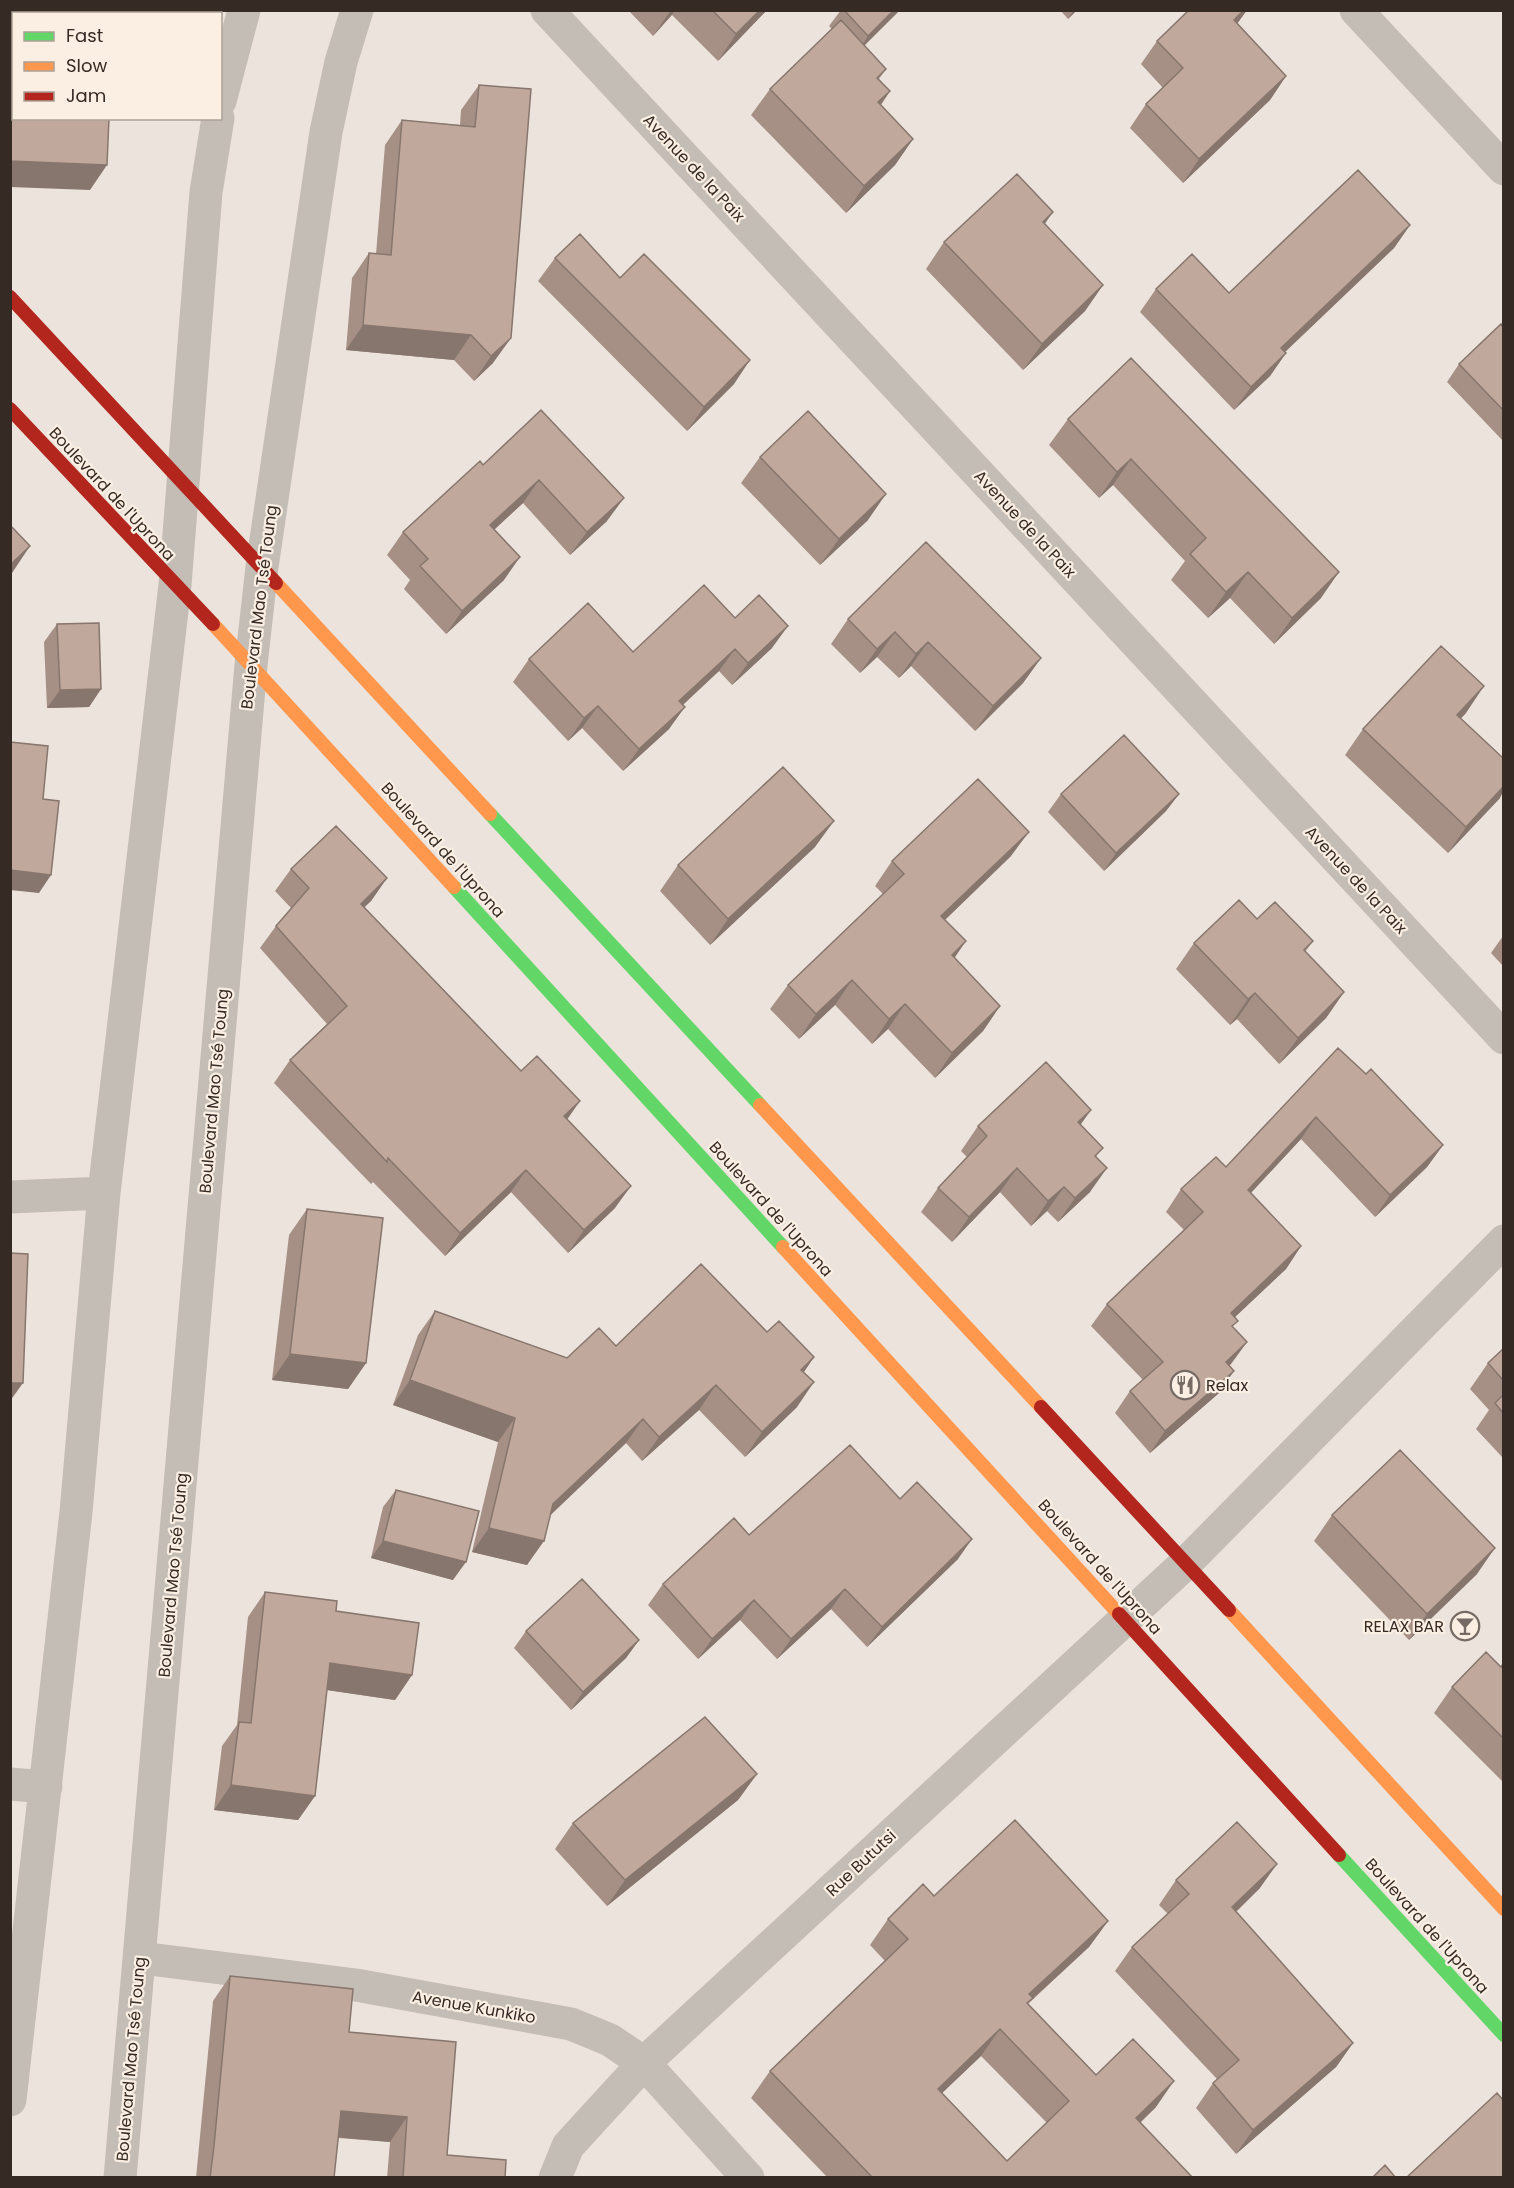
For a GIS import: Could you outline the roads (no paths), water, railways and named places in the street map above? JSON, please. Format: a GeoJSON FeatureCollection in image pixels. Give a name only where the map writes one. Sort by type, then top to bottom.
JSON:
{"type":"FeatureCollection","features":[{"type":"Feature","properties":{"kind":"street"},"geometry":{"type":"LineString","coordinates":[[222,93],[244,10]]}},
{"type":"Feature","properties":{"kind":"street","name":"Boulevard Mao Tsé Toung"},"geometry":{"type":"LineString","coordinates":[[120,2178],[141,1958],[251,665],[262,567],[326,132],[341,62],[357,10]]}},
{"type":"Feature","properties":{"kind":"street","name":"Avenue de la Paix"},"geometry":{"type":"LineString","coordinates":[[547,10],[1503,1038]]}},
{"type":"Feature","properties":{"kind":"street"},"geometry":{"type":"LineString","coordinates":[[1356,10],[1503,169]]}},
{"type":"Feature","properties":{"kind":"street"},"geometry":{"type":"LineString","coordinates":[[10,2100],[76,1512],[104,1193],[174,585],[206,192],[218,120]]}},
{"type":"Feature","properties":{"kind":"street"},"geometry":{"type":"LineString","coordinates":[[10,297],[1186,1563],[1503,1909]]}},
{"type":"Feature","properties":{"kind":"street","name":"Boulevard de l'Uprona"},"geometry":{"type":"LineString","coordinates":[[10,409],[251,665],[1503,2035]]}},
{"type":"Feature","properties":{"kind":"street"},"geometry":{"type":"LineString","coordinates":[[10,1197],[104,1193]]}},
{"type":"Feature","properties":{"kind":"street","name":"Rue Bututsi"},"geometry":{"type":"LineString","coordinates":[[555,2178],[568,2146],[644,2063],[1186,1563],[1503,1241]]}},
{"type":"Feature","properties":{"kind":"street"},"geometry":{"type":"LineString","coordinates":[[10,1784],[46,1787]]}},
{"type":"Feature","properties":{"kind":"street","name":"Avenue Kunkiko"},"geometry":{"type":"LineString","coordinates":[[141,1958],[356,1985],[571,2024],[610,2040],[644,2063],[747,2178]]}},
{"type":"Feature","properties":{"kind":"place","name":"Relax"},"geometry":{"type":"Point","coordinates":[1185,1385]}},
{"type":"Feature","properties":{"kind":"place","name":"RELAX BAR"},"geometry":{"type":"Point","coordinates":[1465,1626]}}]}
